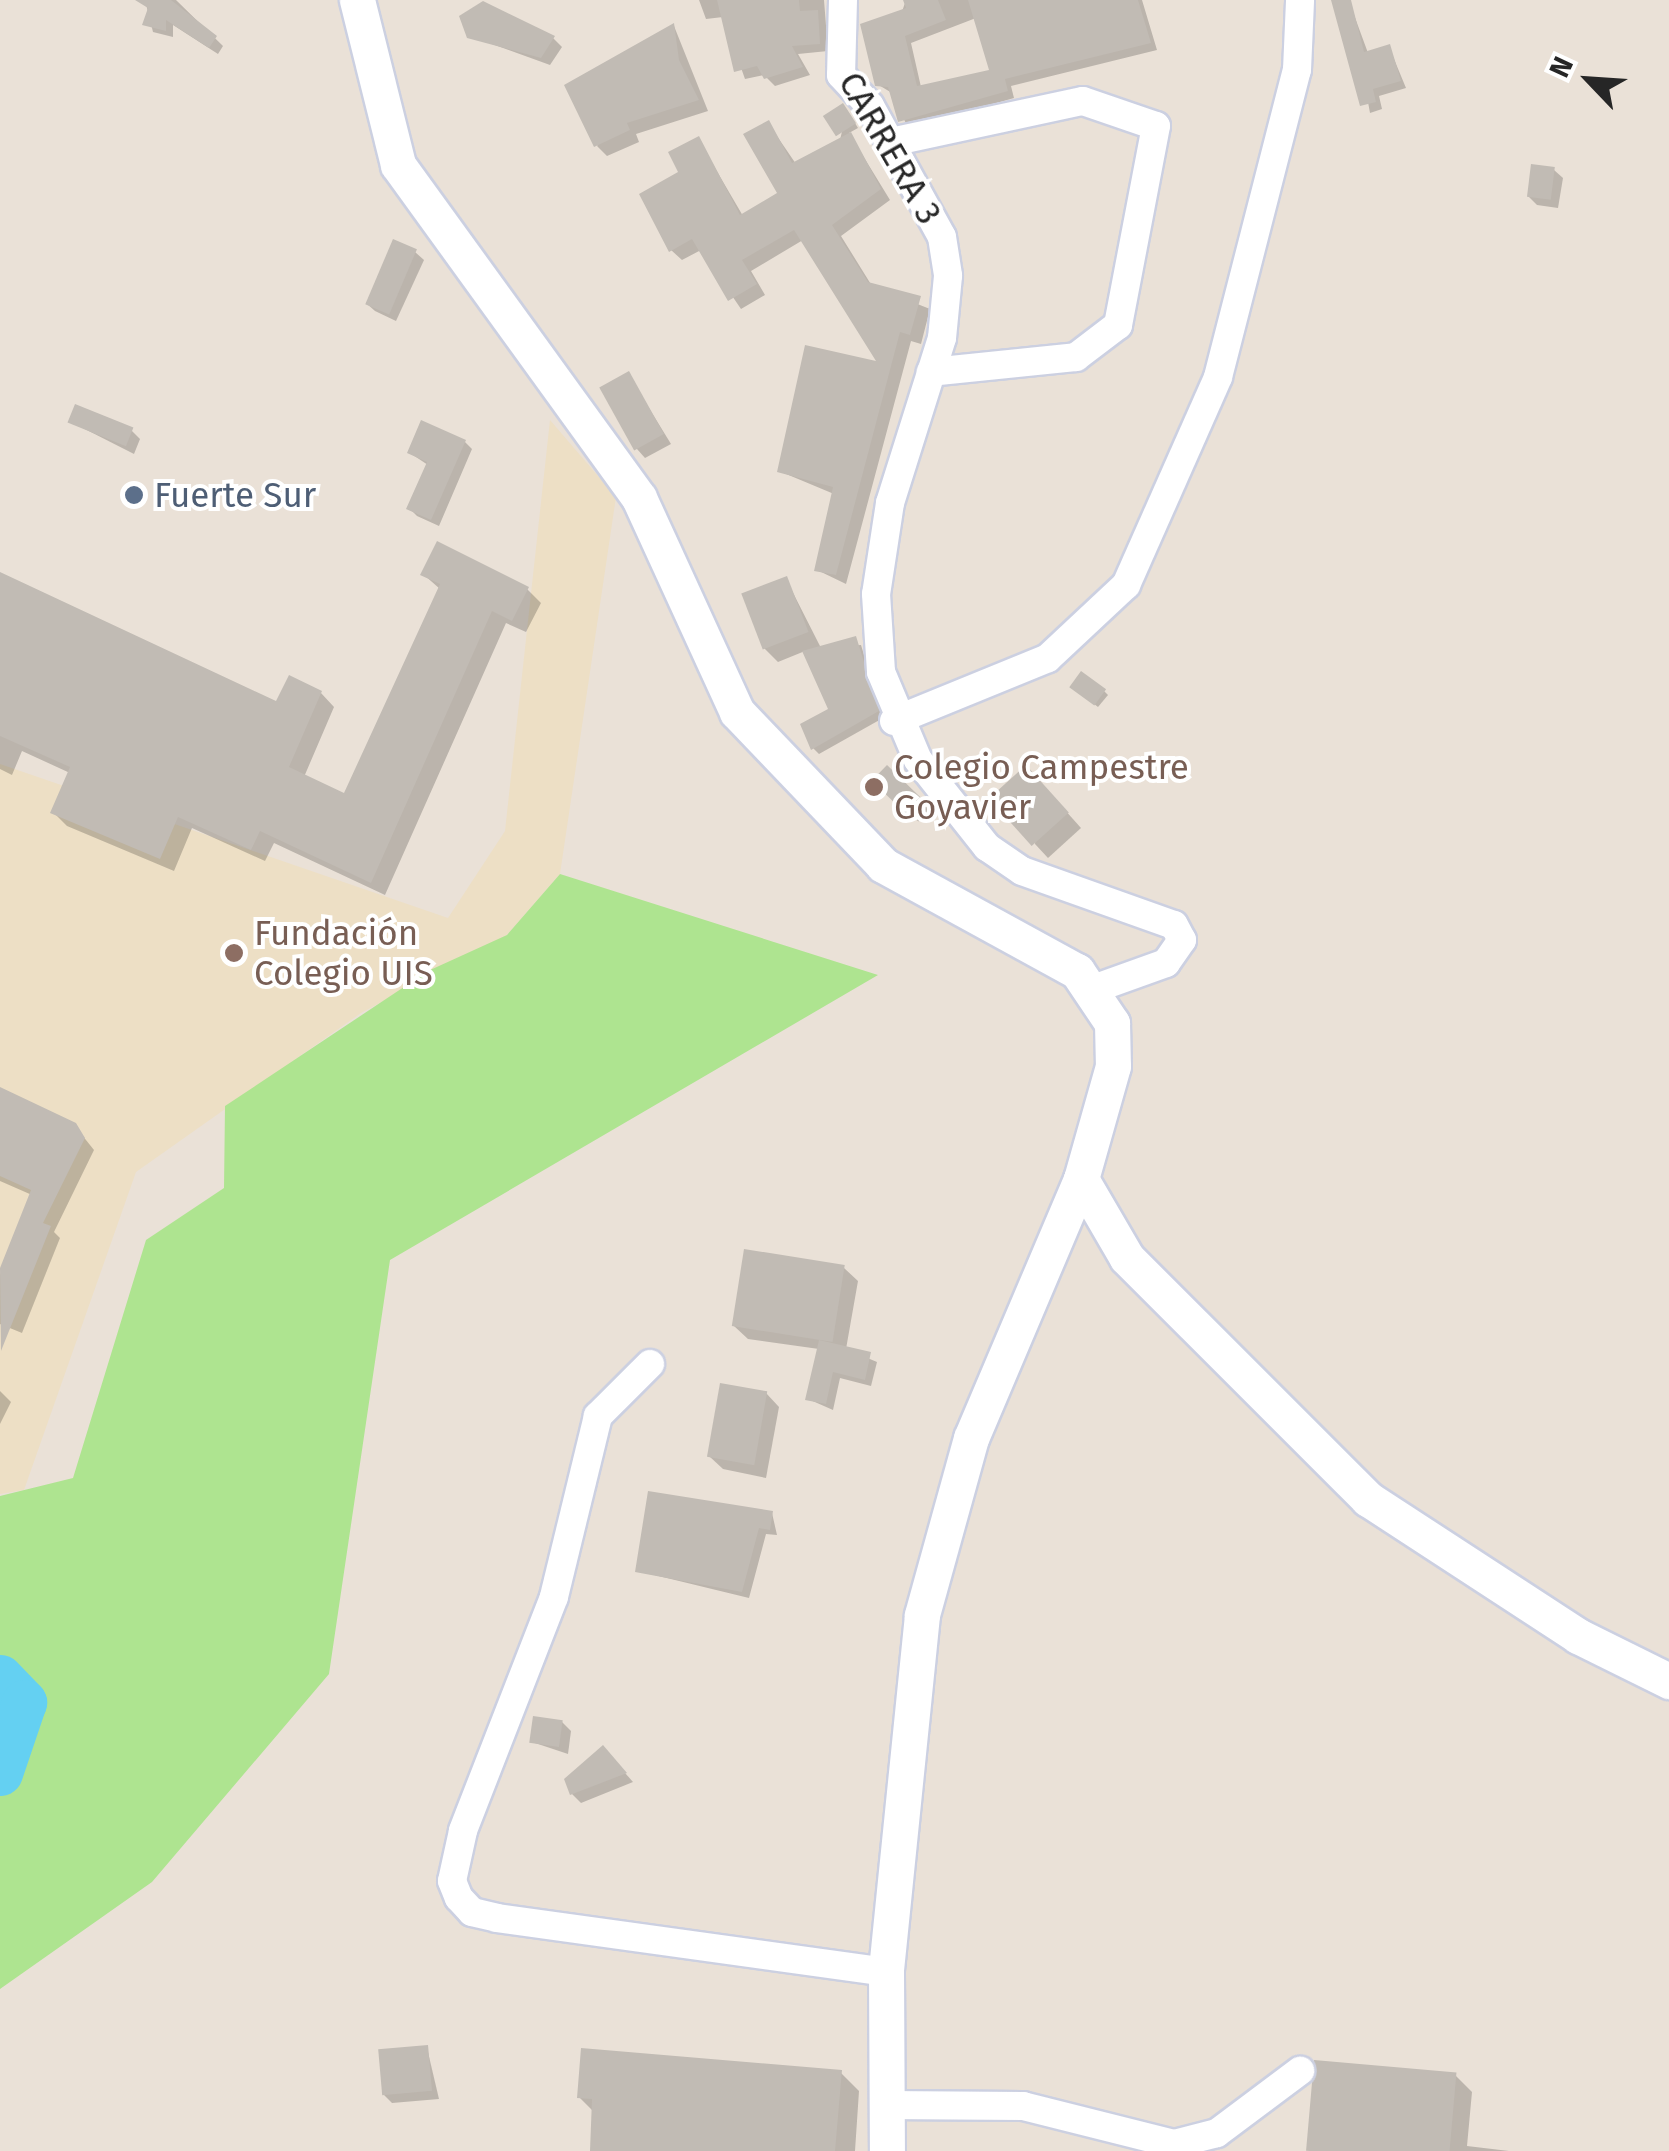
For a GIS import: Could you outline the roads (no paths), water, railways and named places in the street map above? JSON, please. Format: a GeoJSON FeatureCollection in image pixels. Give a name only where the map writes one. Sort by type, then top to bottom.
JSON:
{"type":"FeatureCollection","features":[{"type":"Feature","properties":{"kind":"street"},"geometry":{"type":"LineString","coordinates":[[357,0],[398,165],[639,498],[737,712],[883,865],[1096,988],[1112,1023],[1113,1066],[1081,1179],[1010,1331],[932,1576],[913,1666],[886,1972],[887,2151]]}},
{"type":"Feature","properties":{"kind":"street","name":"CARRERA 3"},"geometry":{"type":"LineString","coordinates":[[843,0],[840,75],[890,142],[942,237],[948,276],[931,372]]}},
{"type":"Feature","properties":{"kind":"street"},"geometry":{"type":"LineString","coordinates":[[894,722],[1048,658],[1126,585],[1218,378],[1297,70],[1300,0]]}},
{"type":"Feature","properties":{"kind":"street"},"geometry":{"type":"LineString","coordinates":[[890,142],[1083,101],[1156,126],[1118,325],[1076,357],[931,372],[890,502],[876,594],[894,722],[988,847],[1022,871],[1174,925],[1182,940],[1166,963],[1096,988]]}},
{"type":"Feature","properties":{"kind":"street"},"geometry":{"type":"LineString","coordinates":[[1081,1179],[1127,1258],[1368,1499],[1578,1636],[1669,1681]]}},
{"type":"Feature","properties":{"kind":"street"},"geometry":{"type":"LineString","coordinates":[[650,1364],[598,1416],[554,1596],[452,1882],[472,1912],[498,1918],[886,1972]]}},
{"type":"Feature","properties":{"kind":"street"},"geometry":{"type":"LineString","coordinates":[[885,2104],[1023,2106],[1174,2144],[1217,2133],[1300,2071]]}},
{"type":"Feature","properties":{"kind":"waterway"},"geometry":{"type":"LineString","coordinates":[[0,1677],[24,1702],[0,1773]]}},
{"type":"Feature","properties":{"kind":"place","name":"Fuerte Sur"},"geometry":{"type":"Point","coordinates":[134,495]}},
{"type":"Feature","properties":{"kind":"place","name":"Colegio Campestre Goyavier"},"geometry":{"type":"Point","coordinates":[874,787]}},
{"type":"Feature","properties":{"kind":"place","name":"Fundación Colegio UIS"},"geometry":{"type":"Point","coordinates":[234,953]}}]}
